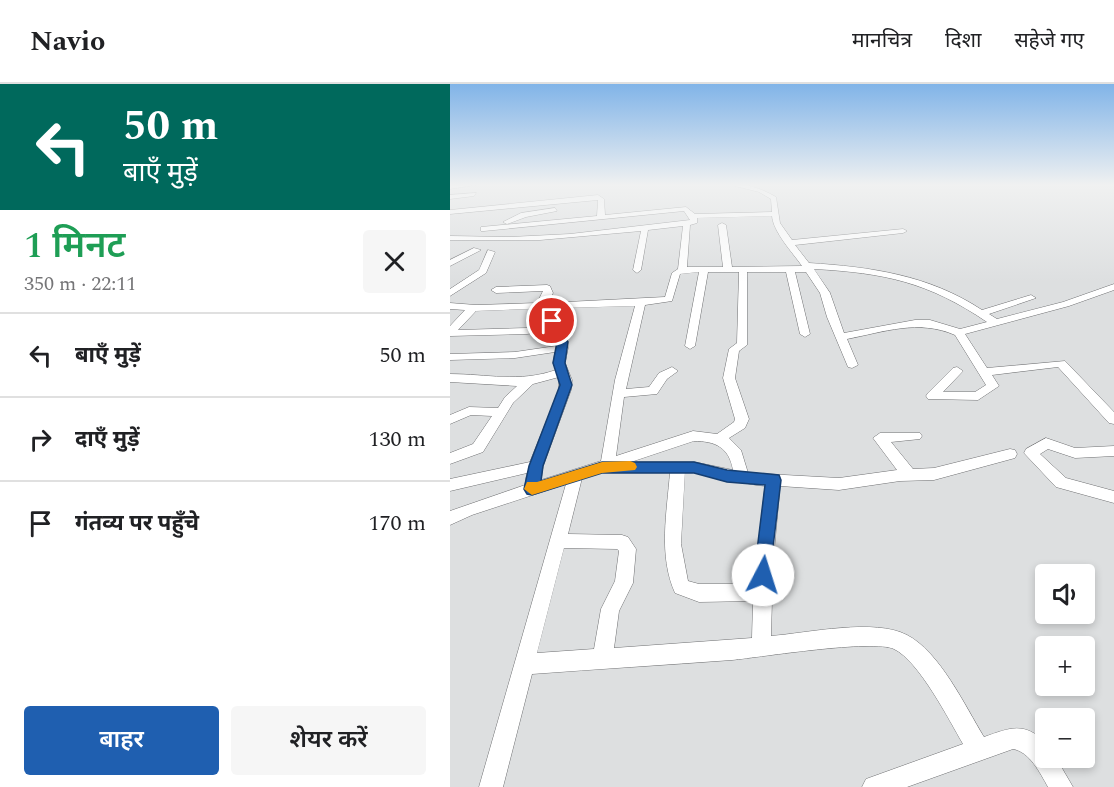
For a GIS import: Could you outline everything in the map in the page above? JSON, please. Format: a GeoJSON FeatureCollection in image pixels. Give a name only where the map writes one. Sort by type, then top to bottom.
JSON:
{"type":"FeatureCollection","features":[{"type":"Feature","properties":{"kind":"street"},"geometry":{"type":"LineString","coordinates":[[471,217],[497,228],[601,217]]}},
{"type":"Feature","properties":{"kind":"street"},"geometry":{"type":"LineString","coordinates":[[479,219],[490,217]]}},
{"type":"Feature","properties":{"kind":"street"},"geometry":{"type":"LineString","coordinates":[[497,228],[520,217]]}},
{"type":"Feature","properties":{"kind":"street"},"geometry":{"type":"LineString","coordinates":[[682,270],[689,217]]}},
{"type":"Feature","properties":{"kind":"street"},"geometry":{"type":"LineString","coordinates":[[450,238],[511,241],[736,217]]}},
{"type":"Feature","properties":{"kind":"street"},"geometry":{"type":"LineString","coordinates":[[776,217],[777,223],[788,243],[809,268],[825,293],[831,317],[852,365]]}},
{"type":"Feature","properties":{"kind":"street"},"geometry":{"type":"LineString","coordinates":[[479,219],[487,240]]}},
{"type":"Feature","properties":{"kind":"street"},"geometry":{"type":"LineString","coordinates":[[722,225],[728,270]]}},
{"type":"Feature","properties":{"kind":"street"},"geometry":{"type":"LineString","coordinates":[[637,270],[645,228]]}},
{"type":"Feature","properties":{"kind":"street"},"geometry":{"type":"LineString","coordinates":[[788,243],[903,231]]}},
{"type":"Feature","properties":{"kind":"street"},"geometry":{"type":"LineString","coordinates":[[450,263],[455,258],[477,250]]}},
{"type":"Feature","properties":{"kind":"street"},"geometry":{"type":"LineString","coordinates":[[450,293],[483,271],[491,252]]}},
{"type":"Feature","properties":{"kind":"street"},"geometry":{"type":"LineString","coordinates":[[720,438],[740,424],[742,419],[729,378],[734,349],[742,345],[743,269]]}},
{"type":"Feature","properties":{"kind":"street"},"geometry":{"type":"LineString","coordinates":[[790,269],[805,334]]}},
{"type":"Feature","properties":{"kind":"street"},"geometry":{"type":"LineString","coordinates":[[450,306],[473,308],[641,303],[669,299],[676,273],[682,270],[862,269],[909,278],[952,294],[996,323]]}},
{"type":"Feature","properties":{"kind":"street"},"geometry":{"type":"LineString","coordinates":[[690,346],[704,270]]}},
{"type":"Feature","properties":{"kind":"street"},"geometry":{"type":"LineString","coordinates":[[960,333],[1066,304],[1114,287]]}},
{"type":"Feature","properties":{"kind":"street"},"geometry":{"type":"LineString","coordinates":[[496,290],[547,288],[548,292],[541,305]]}},
{"type":"Feature","properties":{"kind":"street"},"geometry":{"type":"LineString","coordinates":[[982,313],[1031,298]]}},
{"type":"Feature","properties":{"kind":"street"},"geometry":{"type":"LineString","coordinates":[[605,466],[619,393],[641,303]]}},
{"type":"Feature","properties":{"kind":"street"},"geometry":{"type":"LineString","coordinates":[[552,327],[558,304]]}},
{"type":"Feature","properties":{"kind":"street"},"geometry":{"type":"LineString","coordinates":[[450,332],[473,308]]}},
{"type":"Feature","properties":{"kind":"street"},"geometry":{"type":"LineString","coordinates":[[841,337],[892,324],[934,322],[960,333],[993,386],[978,396],[932,396],[957,371]]}},
{"type":"Feature","properties":{"kind":"street"},"geometry":{"type":"LineString","coordinates":[[450,332],[527,331],[552,327]]}},
{"type":"Feature","properties":{"kind":"street"},"geometry":{"type":"LineString","coordinates":[[532,489],[536,466],[565,390],[566,380],[560,372],[559,363],[563,348],[561,339],[552,327]]}},
{"type":"Feature","properties":{"kind":"street"},"geometry":{"type":"LineString","coordinates":[[450,357],[514,355],[563,348]]}},
{"type":"Feature","properties":{"kind":"street"},"geometry":{"type":"LineString","coordinates":[[984,372],[1061,363],[1114,420]]}},
{"type":"Feature","properties":{"kind":"street"},"geometry":{"type":"LineString","coordinates":[[619,393],[653,391],[663,376],[672,371]]}},
{"type":"Feature","properties":{"kind":"street"},"geometry":{"type":"LineString","coordinates":[[450,378],[528,383],[560,372]]}},
{"type":"Feature","properties":{"kind":"street"},"geometry":{"type":"LineString","coordinates":[[450,459],[478,448],[501,412],[528,383]]}},
{"type":"Feature","properties":{"kind":"street"},"geometry":{"type":"LineString","coordinates":[[450,420],[469,411],[501,412]]}},
{"type":"Feature","properties":{"kind":"street"},"geometry":{"type":"LineString","coordinates":[[450,518],[467,510],[681,439],[703,436],[720,438],[737,454],[741,478]]}},
{"type":"Feature","properties":{"kind":"street"},"geometry":{"type":"LineString","coordinates":[[909,474],[880,438],[915,436]]}},
{"type":"Feature","properties":{"kind":"street"},"geometry":{"type":"LineString","coordinates":[[1114,451],[1075,453],[1046,444],[1031,453],[1061,483],[1114,496]]}},
{"type":"Feature","properties":{"kind":"street"},"geometry":{"type":"LineString","coordinates":[[605,466],[678,466],[741,478],[839,484],[909,474],[934,474],[1011,454]]}},
{"type":"Feature","properties":{"kind":"street"},"geometry":{"type":"LineString","coordinates":[[450,485],[536,466]]}},
{"type":"Feature","properties":{"kind":"street"},"geometry":{"type":"LineString","coordinates":[[678,466],[674,559],[676,578],[681,586],[687,591],[699,592],[762,592]]}},
{"type":"Feature","properties":{"kind":"street"},"geometry":{"type":"LineString","coordinates":[[491,787],[575,476]]}},
{"type":"Feature","properties":{"kind":"street"},"geometry":{"type":"LineString","coordinates":[[761,647],[762,592],[773,480]]}},
{"type":"Feature","properties":{"kind":"street"},"geometry":{"type":"LineString","coordinates":[[558,542],[615,541],[622,542],[628,549],[624,583],[610,609],[602,659]]}},
{"type":"Feature","properties":{"kind":"street"},"geometry":{"type":"LineString","coordinates":[[524,664],[761,647],[872,636],[890,638],[903,644],[932,676],[979,749]]}},
{"type":"Feature","properties":{"kind":"street"},"geometry":{"type":"LineString","coordinates":[[874,787],[1002,740],[1020,738],[1040,754],[1061,787]]}},
{"type":"Feature","properties":{"kind":"slow traffic"},"geometry":{"type":"LineString","coordinates":[[532,486],[532,489],[602,467],[630,467]]}},
{"type":"Feature","properties":{"kind":"route"},"geometry":{"type":"LineString","coordinates":[[552,321],[552,327],[562,342],[563,348],[559,363],[566,385],[536,466],[532,489],[602,467],[694,467],[727,476],[773,480],[763,575]]}}]}
